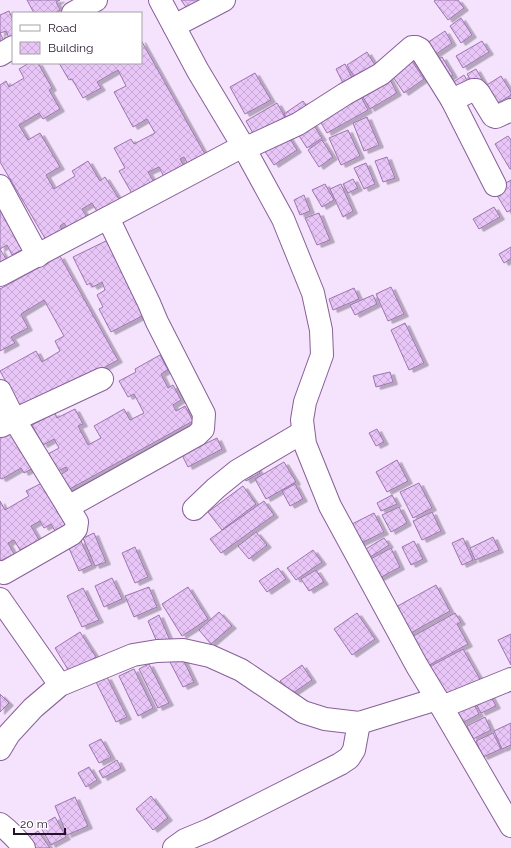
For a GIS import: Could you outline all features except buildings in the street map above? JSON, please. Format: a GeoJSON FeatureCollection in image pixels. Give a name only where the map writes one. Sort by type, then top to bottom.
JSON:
{"type":"FeatureCollection","features":[{"type":"Feature","properties":{"kind":"street"},"geometry":{"type":"LineString","coordinates":[[75,12],[96,0]]}},
{"type":"Feature","properties":{"kind":"street"},"geometry":{"type":"LineString","coordinates":[[160,0],[198,71],[244,148],[283,219],[313,293],[321,330],[322,355],[305,402],[302,420],[305,444],[330,506],[417,666],[511,826]]}},
{"type":"Feature","properties":{"kind":"street"},"geometry":{"type":"LineString","coordinates":[[174,26],[224,0]]}},
{"type":"Feature","properties":{"kind":"street"},"geometry":{"type":"LineString","coordinates":[[0,275],[244,148],[298,124],[345,94],[381,74],[412,48],[416,47],[420,49],[452,100],[495,185]]}},
{"type":"Feature","properties":{"kind":"street"},"geometry":{"type":"LineString","coordinates":[[0,55],[12,48]]}},
{"type":"Feature","properties":{"kind":"street"},"geometry":{"type":"LineString","coordinates":[[452,100],[476,90],[493,116],[496,117],[511,110]]}},
{"type":"Feature","properties":{"kind":"street"},"geometry":{"type":"LineString","coordinates":[[0,186],[38,256]]}},
{"type":"Feature","properties":{"kind":"street"},"geometry":{"type":"LineString","coordinates":[[68,507],[197,435],[203,429],[204,414],[157,322],[108,218]]}},
{"type":"Feature","properties":{"kind":"street"},"geometry":{"type":"LineString","coordinates":[[7,423],[102,379]]}},
{"type":"Feature","properties":{"kind":"street"},"geometry":{"type":"LineString","coordinates":[[0,391],[7,423],[68,507],[77,522],[76,529],[72,534],[4,573],[0,572]]}},
{"type":"Feature","properties":{"kind":"street"},"geometry":{"type":"LineString","coordinates":[[194,509],[237,471],[303,432]]}},
{"type":"Feature","properties":{"kind":"street"},"geometry":{"type":"LineString","coordinates":[[0,599],[60,685]]}},
{"type":"Feature","properties":{"kind":"street"},"geometry":{"type":"LineString","coordinates":[[0,749],[9,734],[33,708],[60,685],[133,655],[157,651],[183,650],[210,656],[241,670],[304,712],[325,720],[359,723],[440,703],[511,679]]}},
{"type":"Feature","properties":{"kind":"street"},"geometry":{"type":"LineString","coordinates":[[174,848],[185,840],[209,830],[340,764],[349,758],[354,750],[359,723]]}},
{"type":"Feature","properties":{"kind":"street"},"geometry":{"type":"LineString","coordinates":[[0,824],[9,831],[24,848]]}}]}
